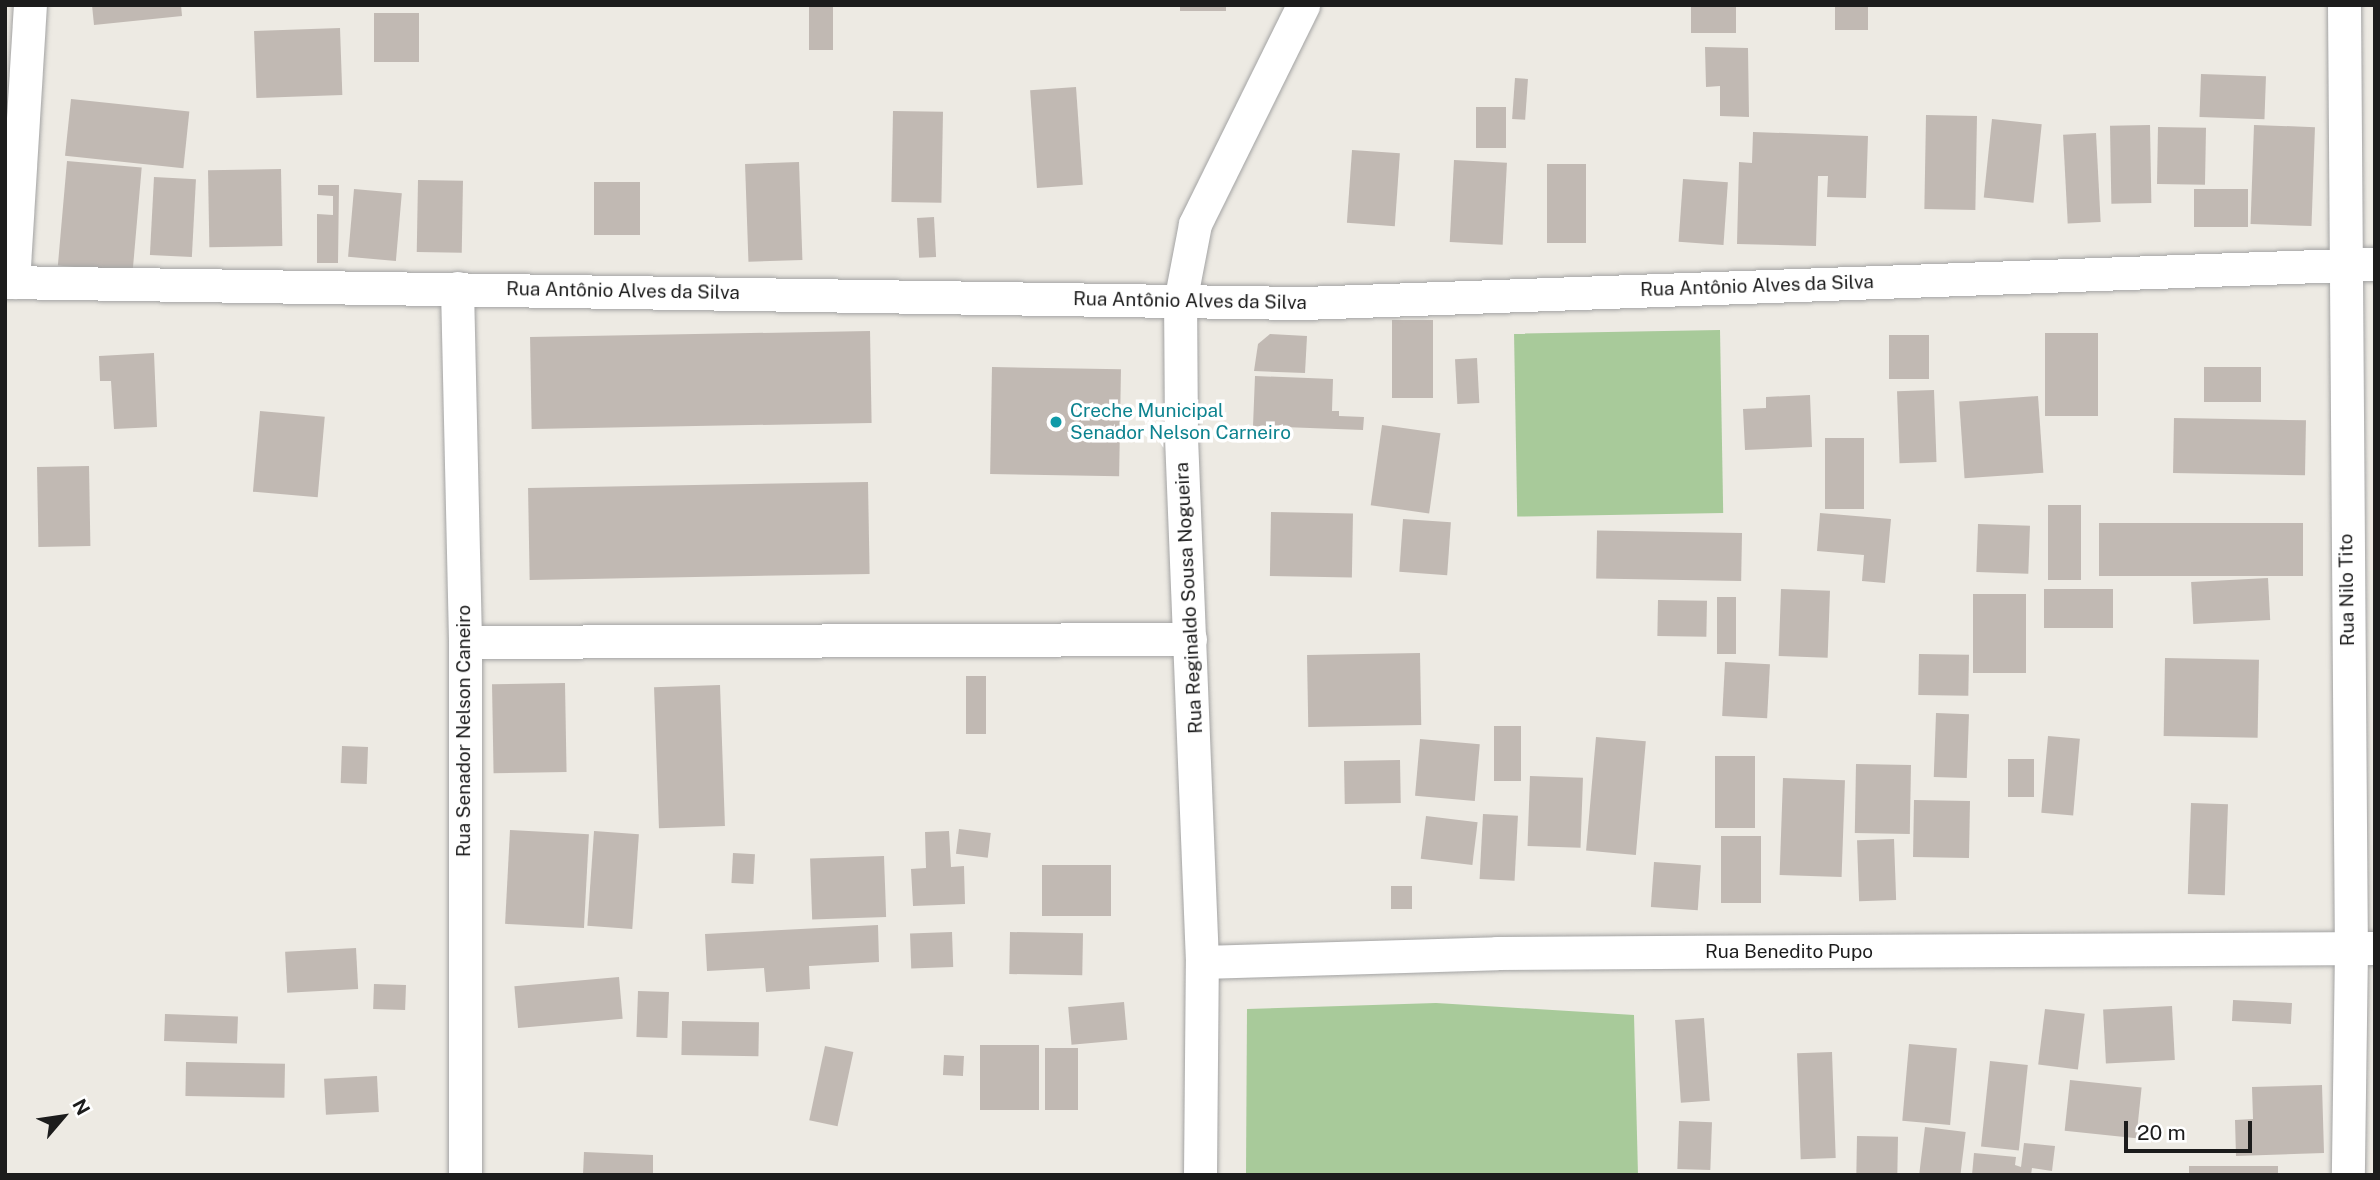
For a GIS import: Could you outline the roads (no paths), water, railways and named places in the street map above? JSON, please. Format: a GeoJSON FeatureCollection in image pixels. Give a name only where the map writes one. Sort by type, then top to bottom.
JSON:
{"type":"FeatureCollection","features":[{"type":"Feature","properties":{"kind":"street"},"geometry":{"type":"LineString","coordinates":[[9,282],[30,5]]}},
{"type":"Feature","properties":{"kind":"street","name":"Rua Reginaldo Sousa Nogueira"},"geometry":{"type":"LineString","coordinates":[[1200,1175],[1202,962],[1180,302],[1195,224],[1303,5]]}},
{"type":"Feature","properties":{"kind":"street","name":"Rua Nilo Tito"},"geometry":{"type":"LineString","coordinates":[[2344,5],[2359,265],[2363,948],[2348,1175]]}},
{"type":"Feature","properties":{"kind":"street","name":"Rua Antônio Alves da Silva"},"geometry":{"type":"LineString","coordinates":[[9,282],[1304,303],[2359,265]]}},
{"type":"Feature","properties":{"kind":"street","name":"Rua Senador Nelson Caneiro"},"geometry":{"type":"LineString","coordinates":[[457,288],[465,642],[464,1175]]}},
{"type":"Feature","properties":{"kind":"street"},"geometry":{"type":"LineString","coordinates":[[465,642],[1190,639]]}},
{"type":"Feature","properties":{"kind":"street","name":"Rua Benedito Pupo"},"geometry":{"type":"LineString","coordinates":[[1202,962],[1511,953],[2363,948]]}},
{"type":"Feature","properties":{"kind":"place","name":"Creche Municipal Senador Nelson Carneiro"},"geometry":{"type":"Point","coordinates":[1056,422]}}]}
